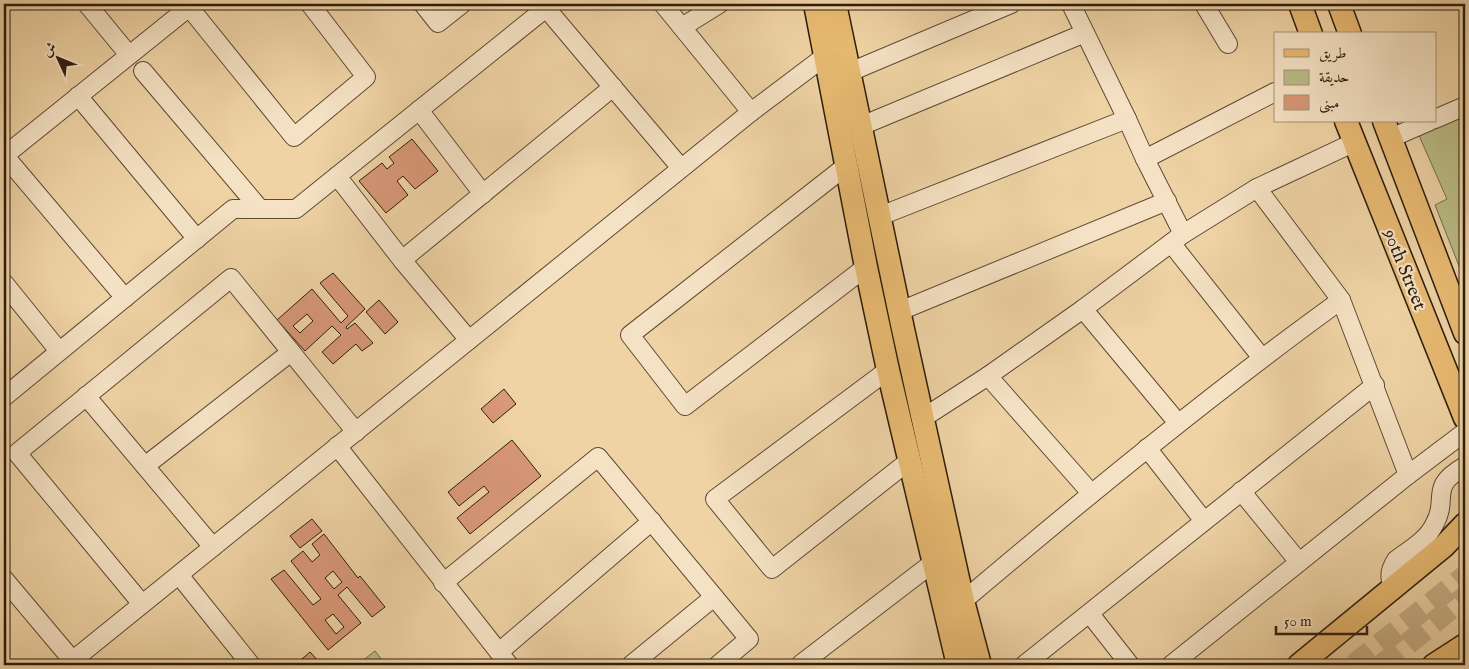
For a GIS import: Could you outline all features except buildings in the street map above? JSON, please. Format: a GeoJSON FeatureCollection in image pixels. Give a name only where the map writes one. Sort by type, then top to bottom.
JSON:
{"type":"FeatureCollection","features":[{"type":"Feature","properties":{"kind":"main road"},"geometry":{"type":"LineString","coordinates":[[815,4],[866,267],[888,370],[934,562],[954,662]]}},
{"type":"Feature","properties":{"kind":"main road"},"geometry":{"type":"LineString","coordinates":[[835,4],[901,320],[963,601],[980,665]]}},
{"type":"Feature","properties":{"kind":"main road"},"geometry":{"type":"LineString","coordinates":[[1300,4],[1310,32]]}},
{"type":"Feature","properties":{"kind":"main road"},"geometry":{"type":"LineString","coordinates":[[1339,4],[1349,32]]}},
{"type":"Feature","properties":{"kind":"main road","name":"90th Street"},"geometry":{"type":"LineString","coordinates":[[1346,122],[1465,418]]}},
{"type":"Feature","properties":{"kind":"main road","name":"90th Street"},"geometry":{"type":"LineString","coordinates":[[1388,130],[1465,333]]}},
{"type":"Feature","properties":{"kind":"main road"},"geometry":{"type":"LineString","coordinates":[[1387,222],[1418,208]]}},
{"type":"Feature","properties":{"kind":"main road"},"geometry":{"type":"LineString","coordinates":[[881,334],[901,320]]}},
{"type":"Feature","properties":{"kind":"main road"},"geometry":{"type":"LineString","coordinates":[[1320,665],[1396,595],[1447,540],[1465,524]]}},
{"type":"Feature","properties":{"kind":"main road"},"geometry":{"type":"LineString","coordinates":[[1299,665],[1396,595]]}},
{"type":"Feature","properties":{"kind":"main road"},"geometry":{"type":"LineString","coordinates":[[1434,665],[1461,653]]}},
{"type":"Feature","properties":{"kind":"street"},"geometry":{"type":"LineString","coordinates":[[87,4],[129,55]]}},
{"type":"Feature","properties":{"kind":"street"},"geometry":{"type":"LineString","coordinates":[[125,298],[4,155],[191,5],[294,137],[366,78],[310,4]]}},
{"type":"Feature","properties":{"kind":"street"},"geometry":{"type":"LineString","coordinates":[[423,4],[438,23],[462,4]]}},
{"type":"Feature","properties":{"kind":"street"},"geometry":{"type":"LineString","coordinates":[[663,4],[750,112]]}},
{"type":"Feature","properties":{"kind":"street"},"geometry":{"type":"LineString","coordinates":[[682,27],[719,4]]}},
{"type":"Feature","properties":{"kind":"street"},"geometry":{"type":"LineString","coordinates":[[850,72],[1011,4]]}},
{"type":"Feature","properties":{"kind":"street"},"geometry":{"type":"LineString","coordinates":[[1071,4],[1127,119],[1144,159],[1167,202],[1177,239],[1262,358]]}},
{"type":"Feature","properties":{"kind":"street"},"geometry":{"type":"LineString","coordinates":[[1204,4],[1228,44]]}},
{"type":"Feature","properties":{"kind":"street"},"geometry":{"type":"LineString","coordinates":[[4,396],[233,209],[296,209],[544,6],[681,168]]}},
{"type":"Feature","properties":{"kind":"street"},"geometry":{"type":"LineString","coordinates":[[861,126],[1085,33]]}},
{"type":"Feature","properties":{"kind":"street"},"geometry":{"type":"LineString","coordinates":[[4,579],[70,663],[750,112],[824,57]]}},
{"type":"Feature","properties":{"kind":"street"},"geometry":{"type":"LineString","coordinates":[[143,70],[260,209]]}},
{"type":"Feature","properties":{"kind":"street"},"geometry":{"type":"LineString","coordinates":[[402,260],[613,87]]}},
{"type":"Feature","properties":{"kind":"street"},"geometry":{"type":"LineString","coordinates":[[1144,159],[1274,93]]}},
{"type":"Feature","properties":{"kind":"street"},"geometry":{"type":"LineString","coordinates":[[78,96],[197,239]]}},
{"type":"Feature","properties":{"kind":"street"},"geometry":{"type":"LineString","coordinates":[[1436,119],[1465,106]]}},
{"type":"Feature","properties":{"kind":"street"},"geometry":{"type":"LineString","coordinates":[[419,110],[483,194]]}},
{"type":"Feature","properties":{"kind":"street"},"geometry":{"type":"LineString","coordinates":[[880,216],[1127,119]]}},
{"type":"Feature","properties":{"kind":"street"},"geometry":{"type":"LineString","coordinates":[[1388,130],[1425,122]]}},
{"type":"Feature","properties":{"kind":"street"},"geometry":{"type":"LineString","coordinates":[[923,418],[988,376],[1083,309],[1177,239],[1256,188],[1355,142]]}},
{"type":"Feature","properties":{"kind":"street"},"geometry":{"type":"LineString","coordinates":[[846,166],[630,335],[685,406],[866,267]]}},
{"type":"Feature","properties":{"kind":"street"},"geometry":{"type":"LineString","coordinates":[[337,176],[402,260],[469,340]]}},
{"type":"Feature","properties":{"kind":"street"},"geometry":{"type":"LineString","coordinates":[[1256,188],[1341,300],[1408,475]]}},
{"type":"Feature","properties":{"kind":"street"},"geometry":{"type":"LineString","coordinates":[[901,320],[1167,202]]}},
{"type":"Feature","properties":{"kind":"street"},"geometry":{"type":"LineString","coordinates":[[142,604],[16,452],[231,278],[356,432]]}},
{"type":"Feature","properties":{"kind":"street"},"geometry":{"type":"LineString","coordinates":[[4,283],[59,352]]}},
{"type":"Feature","properties":{"kind":"street"},"geometry":{"type":"LineString","coordinates":[[963,601],[1178,422],[1341,300]]}},
{"type":"Feature","properties":{"kind":"street"},"geometry":{"type":"LineString","coordinates":[[1083,309],[1178,422]]}},
{"type":"Feature","properties":{"kind":"street"},"geometry":{"type":"LineString","coordinates":[[145,466],[291,352]]}},
{"type":"Feature","properties":{"kind":"street"},"geometry":{"type":"LineString","coordinates":[[888,370],[715,500],[772,569],[910,460]]}},
{"type":"Feature","properties":{"kind":"street"},"geometry":{"type":"LineString","coordinates":[[988,376],[1091,493]]}},
{"type":"Feature","properties":{"kind":"street"},"geometry":{"type":"LineString","coordinates":[[1024,665],[1375,386]]}},
{"type":"Feature","properties":{"kind":"street"},"geometry":{"type":"LineString","coordinates":[[86,396],[213,547]]}},
{"type":"Feature","properties":{"kind":"street"},"geometry":{"type":"LineString","coordinates":[[1171,665],[1408,475],[1465,432]]}},
{"type":"Feature","properties":{"kind":"street"},"geometry":{"type":"LineString","coordinates":[[337,446],[443,583],[504,658],[652,521]]}},
{"type":"Feature","properties":{"kind":"street"},"geometry":{"type":"LineString","coordinates":[[1147,448],[1204,521]]}},
{"type":"Feature","properties":{"kind":"street"},"geometry":{"type":"LineString","coordinates":[[443,583],[598,457],[749,639],[718,665]]}},
{"type":"Feature","properties":{"kind":"street"},"geometry":{"type":"LineString","coordinates":[[1447,540],[1438,515],[1441,493],[1445,482],[1454,472],[1465,466]]}},
{"type":"Feature","properties":{"kind":"street"},"geometry":{"type":"LineString","coordinates":[[1241,491],[1299,562]]}},
{"type":"Feature","properties":{"kind":"street"},"geometry":{"type":"LineString","coordinates":[[802,665],[934,562]]}},
{"type":"Feature","properties":{"kind":"street"},"geometry":{"type":"LineString","coordinates":[[179,575],[251,665]]}},
{"type":"Feature","properties":{"kind":"street"},"geometry":{"type":"LineString","coordinates":[[631,665],[714,597]]}},
{"type":"Feature","properties":{"kind":"street"},"geometry":{"type":"LineString","coordinates":[[1090,614],[1130,665]]}},
{"type":"Feature","properties":{"kind":"green space"},"geometry":{"type":"Polygon","coordinates":[[[1465,112],[1465,281],[1435,205],[1447,199],[1417,131],[1465,112]]]}},
{"type":"Feature","properties":{"kind":"green space"},"geometry":{"type":"Polygon","coordinates":[[[375,651],[386,665],[357,665],[375,651]]]}},
{"type":"Feature","properties":{"kind":"tunnel"},"geometry":{"type":"LineString","coordinates":[[1354,665],[1465,576]]}},
{"type":"Feature","properties":{"kind":"tunnel"},"geometry":{"type":"LineString","coordinates":[[1382,665],[1465,597]]}}]}
